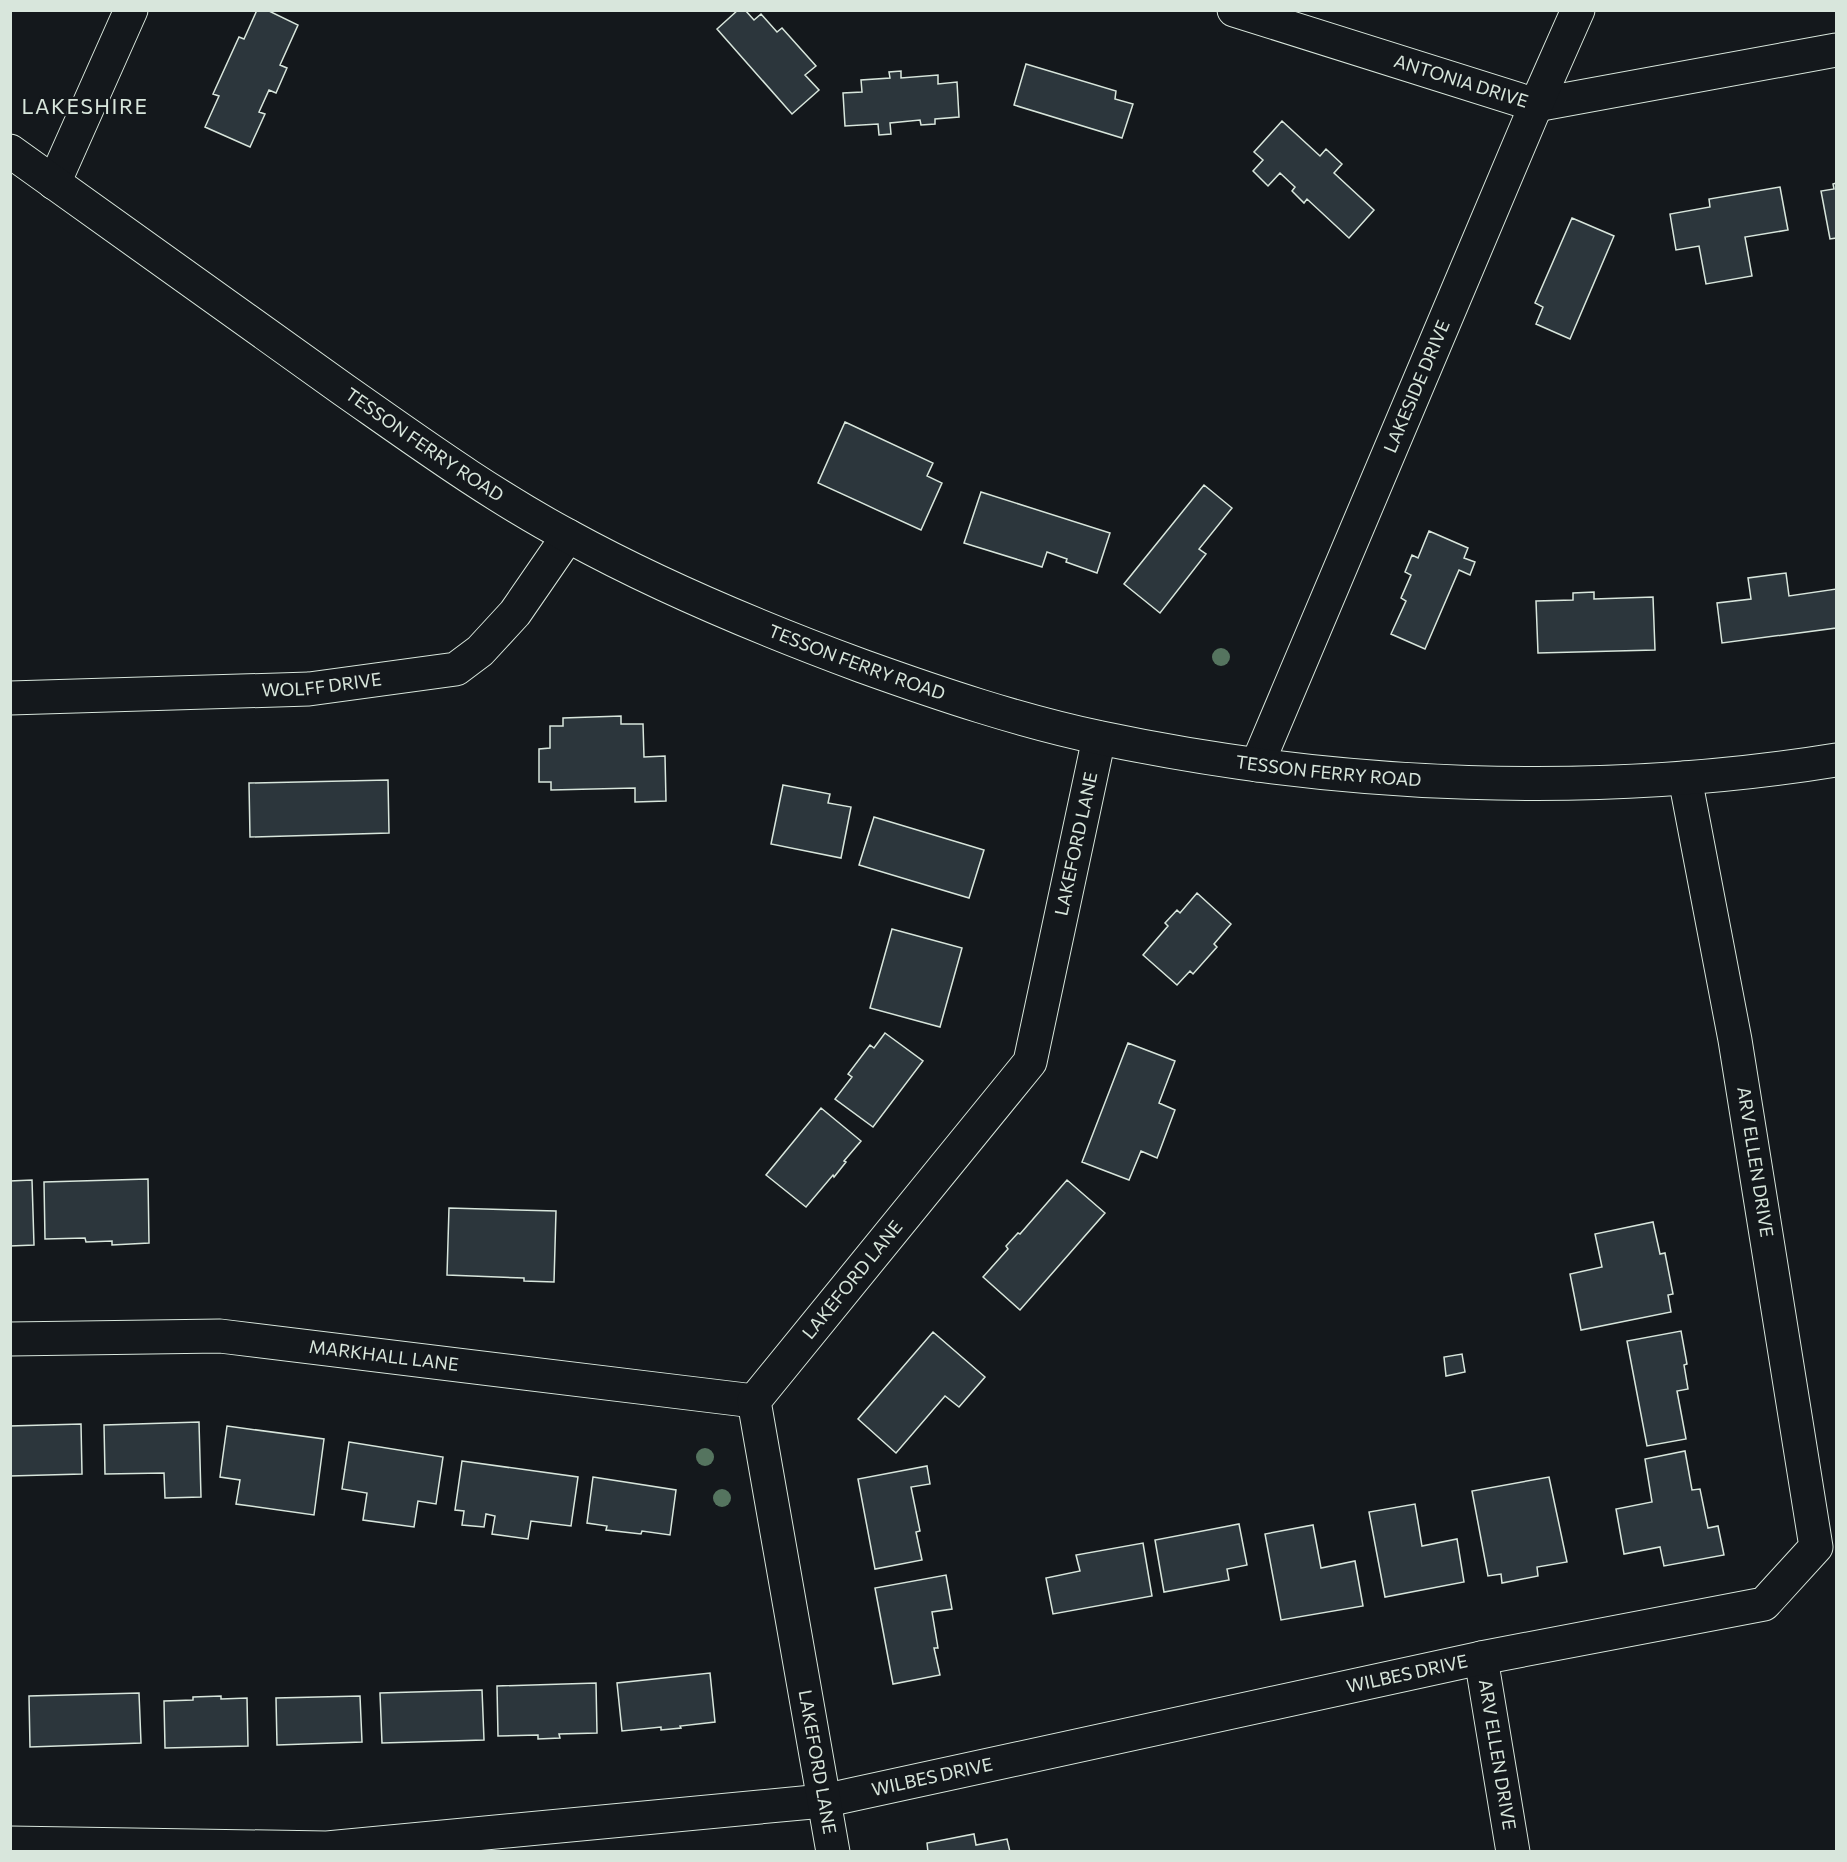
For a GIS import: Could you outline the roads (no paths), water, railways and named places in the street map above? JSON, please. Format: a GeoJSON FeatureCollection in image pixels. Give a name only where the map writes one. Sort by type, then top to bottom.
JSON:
{"type":"FeatureCollection","features":[{"type":"Feature","properties":{"kind":"street"},"geometry":{"type":"LineString","coordinates":[[54,183],[131,10]]}},
{"type":"Feature","properties":{"kind":"street","name":"ANTONIA DRIVE"},"geometry":{"type":"LineString","coordinates":[[1234,10],[1536,105],[1836,50]]}},
{"type":"Feature","properties":{"kind":"street","name":"LAKESIDE DRIVE"},"geometry":{"type":"LineString","coordinates":[[1257,765],[1578,10]]}},
{"type":"Feature","properties":{"kind":"street","name":"TESSON FERRY ROAD"},"geometry":{"type":"LineString","coordinates":[[10,151],[448,462],[568,536],[672,588],[794,641],[914,685],[1008,714],[1099,738],[1257,765],[1362,777],[1468,782],[1590,782],[1685,778],[1836,760]]}},
{"type":"Feature","properties":{"kind":"street","name":"WOLFF DRIVE"},"geometry":{"type":"LineString","coordinates":[[10,698],[309,689],[456,669],[480,651],[515,613],[568,536]]}},
{"type":"Feature","properties":{"kind":"street","name":"LAKEFORD LANE"},"geometry":{"type":"LineString","coordinates":[[832,1851],[754,1401],[1030,1062],[1099,738]]}},
{"type":"Feature","properties":{"kind":"street","name":"ARV ELLEN DRIVE"},"geometry":{"type":"LineString","coordinates":[[1685,778],[1735,1040],[1816,1547]]}},
{"type":"Feature","properties":{"kind":"street","name":"MARKHALL LANE"},"geometry":{"type":"LineString","coordinates":[[10,1339],[220,1336],[754,1401]]}},
{"type":"Feature","properties":{"kind":"street","name":"WILBES DRIVE"},"geometry":{"type":"LineString","coordinates":[[10,1843],[328,1850],[824,1801],[1481,1658],[1764,1604],[1816,1547]]}},
{"type":"Feature","properties":{"kind":"street","name":"ARV ELLEN DRIVE"},"geometry":{"type":"LineString","coordinates":[[1481,1658],[1513,1851]]}},
{"type":"Feature","properties":{"kind":"district","name":"LAKESHIRE"},"geometry":{"type":"Point","coordinates":[85,107]}}]}
